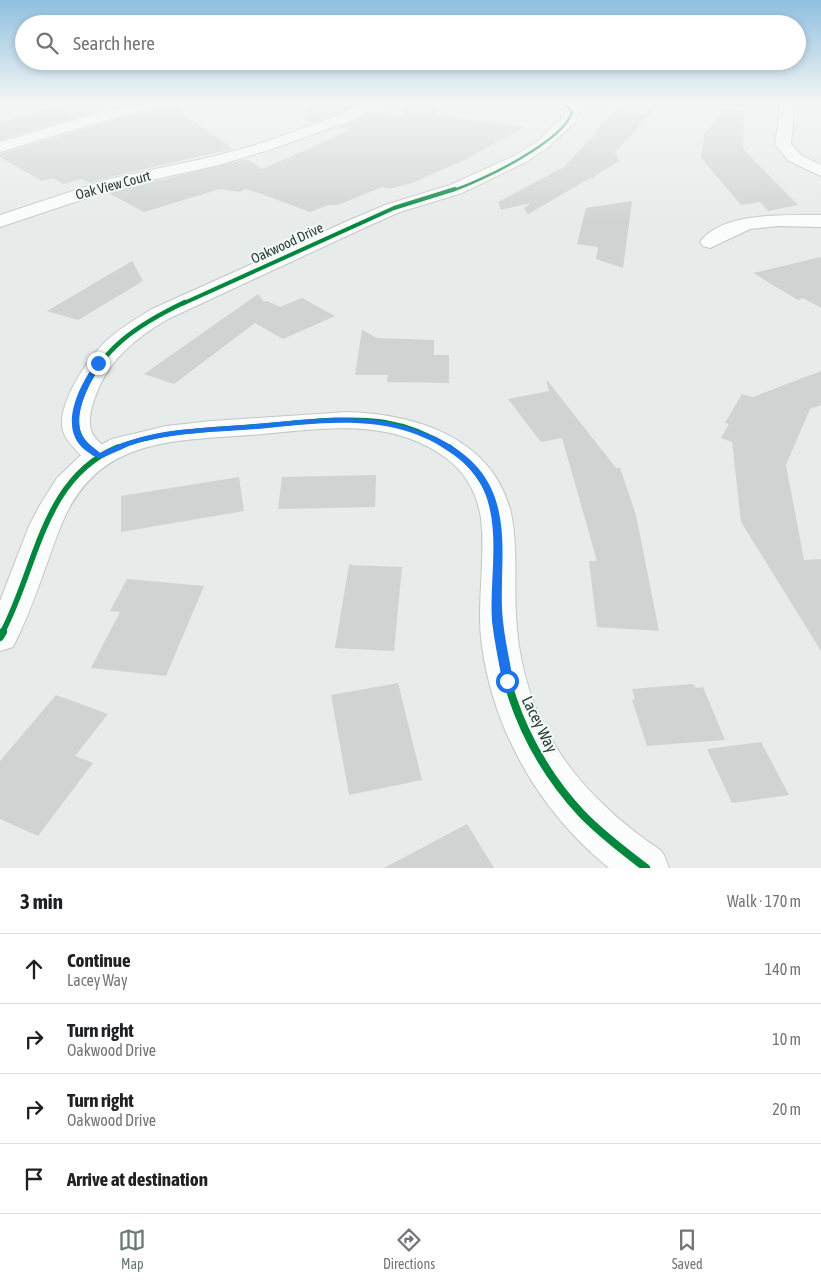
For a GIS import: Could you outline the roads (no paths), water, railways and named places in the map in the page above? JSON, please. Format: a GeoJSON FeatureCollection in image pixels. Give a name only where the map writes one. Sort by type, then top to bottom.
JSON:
{"type":"FeatureCollection","features":[{"type":"Feature","properties":{"kind":"street"},"geometry":{"type":"LineString","coordinates":[[0,147],[15,143]]}},
{"type":"Feature","properties":{"kind":"street","name":"Oak View Court"},"geometry":{"type":"LineString","coordinates":[[0,221],[97,188],[219,160],[277,143]]}},
{"type":"Feature","properties":{"kind":"street","name":"Oakwood Drive"},"geometry":{"type":"LineString","coordinates":[[99,456],[86,447],[78,435],[75,422],[77,410],[90,377],[98,363],[131,332],[160,314],[359,223],[394,208],[456,189],[520,160],[545,143]]}},
{"type":"Feature","properties":{"kind":"street"},"geometry":{"type":"LineString","coordinates":[[783,143],[783,145],[795,158],[821,171]]}},
{"type":"Feature","properties":{"kind":"street"},"geometry":{"type":"LineString","coordinates":[[710,242],[726,230],[738,226],[765,222],[821,221]]}},
{"type":"Feature","properties":{"kind":"street","name":"Lacey Way"},"geometry":{"type":"LineString","coordinates":[[0,637],[14,609],[50,517],[72,481],[84,467],[99,456],[134,441],[172,434],[338,420],[379,422],[401,426],[440,441],[459,454],[474,468],[486,485],[493,504],[497,524],[498,620],[501,650],[507,681],[518,713],[534,746],[580,812],[610,841],[646,868]]}}]}
